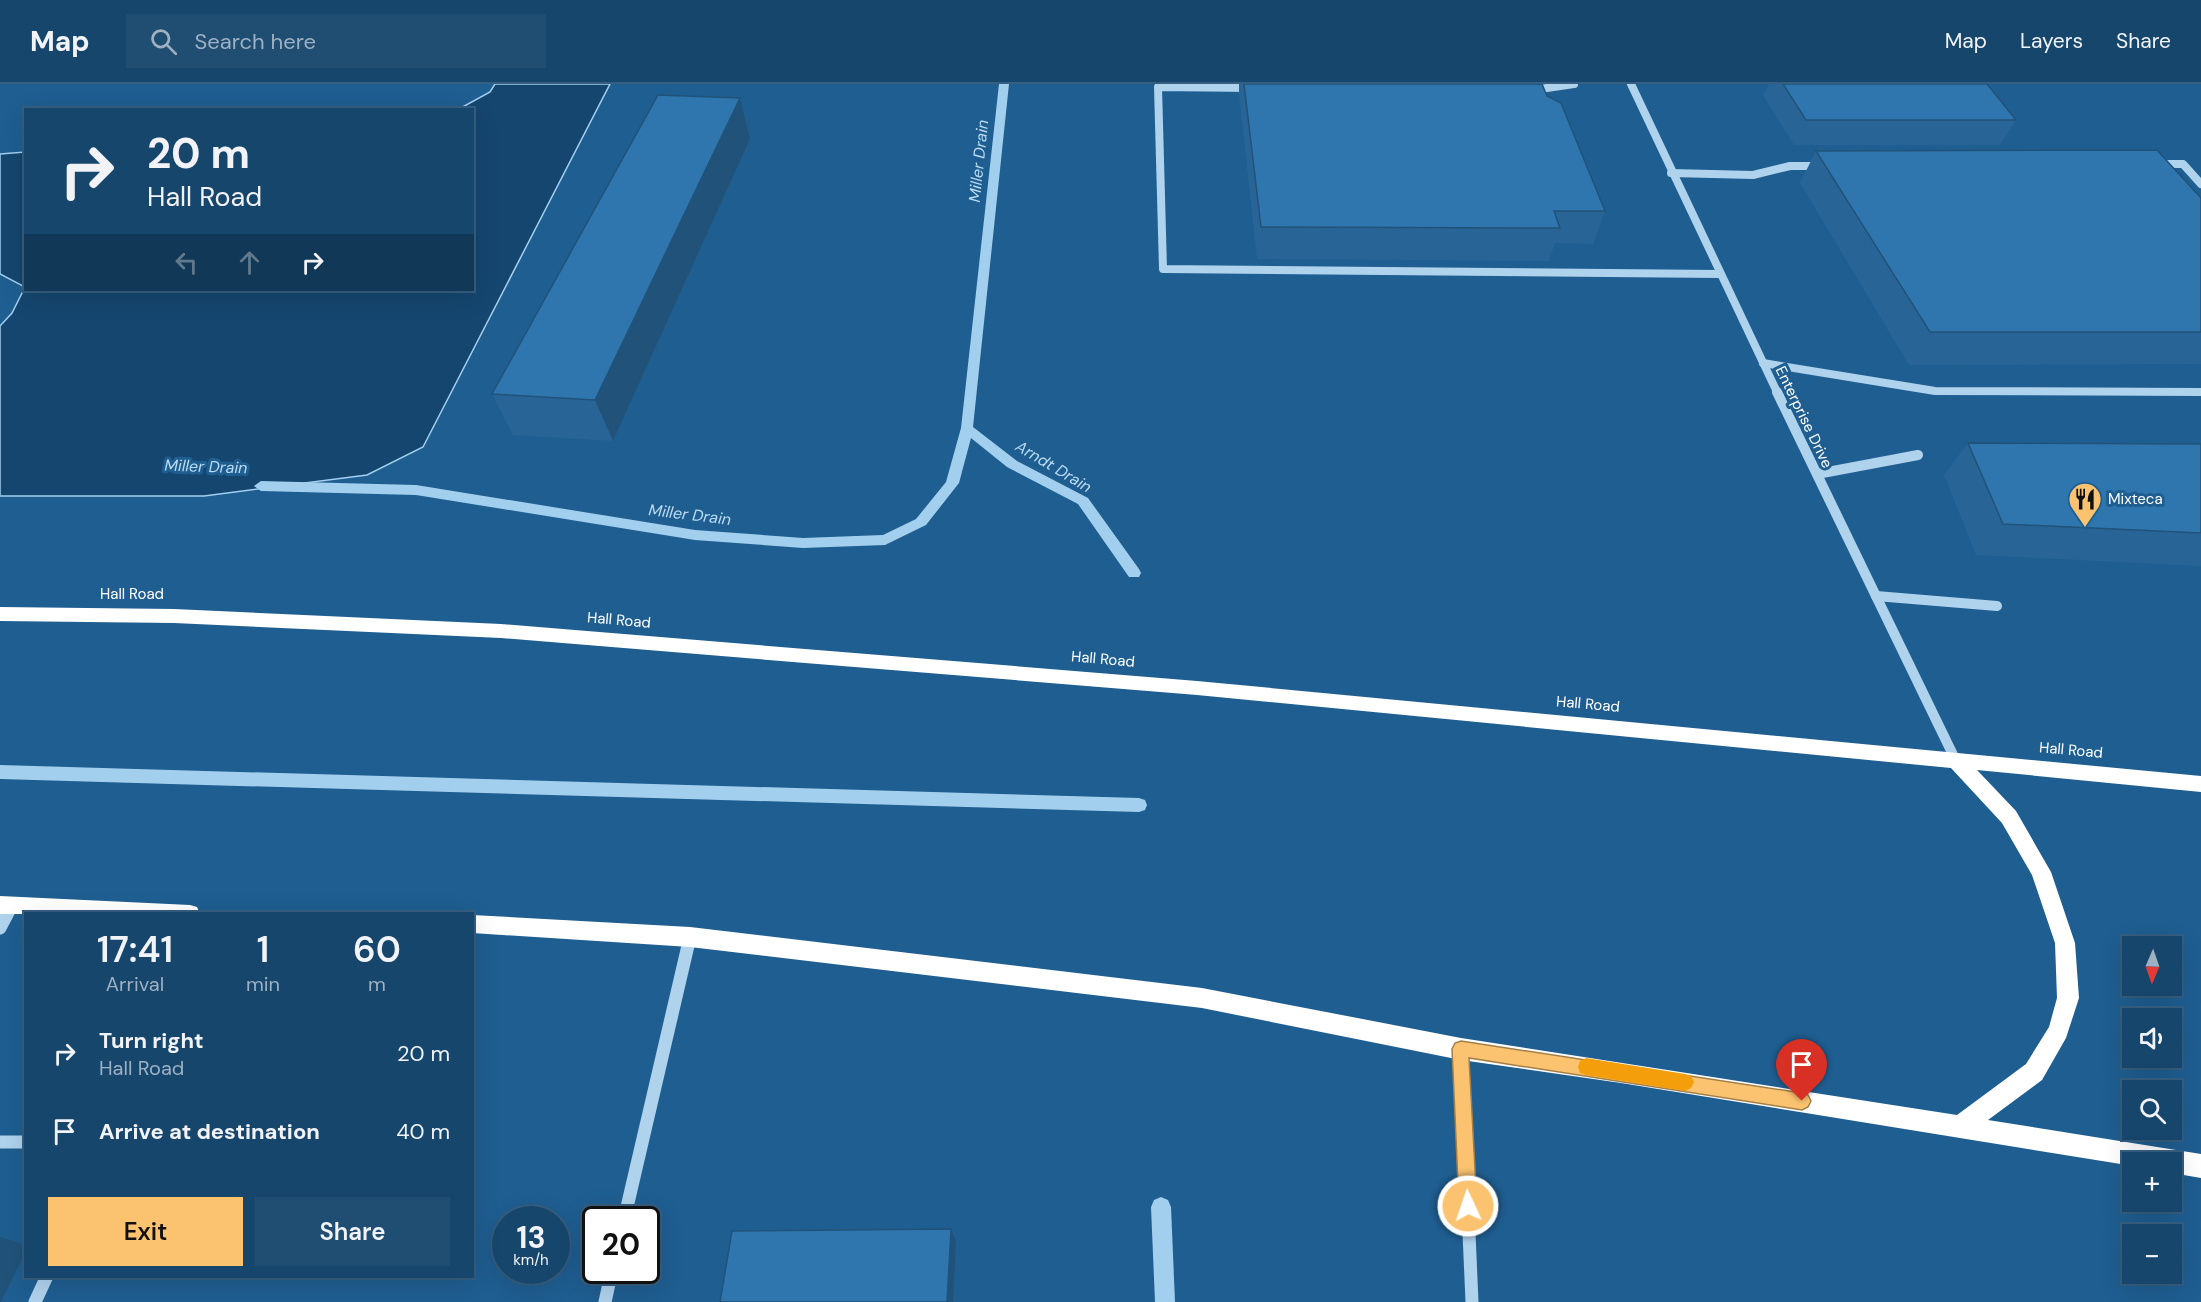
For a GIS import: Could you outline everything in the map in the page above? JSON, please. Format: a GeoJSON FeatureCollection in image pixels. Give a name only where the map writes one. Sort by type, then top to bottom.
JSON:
{"type":"FeatureCollection","features":[{"type":"Feature","properties":{"kind":"highway","name":"Hall Road"},"geometry":{"type":"LineString","coordinates":[[0,614],[174,616],[501,631],[1209,689],[2201,784]]}},
{"type":"Feature","properties":{"kind":"highway"},"geometry":{"type":"LineString","coordinates":[[1956,760],[2009,817],[2041,872],[2065,942],[2068,998],[2058,1031],[2034,1072],[1960,1127]]}},
{"type":"Feature","properties":{"kind":"highway"},"geometry":{"type":"LineString","coordinates":[[6,905],[149,912]]}},
{"type":"Feature","properties":{"kind":"highway"},"geometry":{"type":"LineString","coordinates":[[474,924],[690,937],[1202,998],[1461,1049],[1621,1072],[2201,1166]]}},
{"type":"Feature","properties":{"kind":"street"},"geometry":{"type":"LineString","coordinates":[[1522,90],[1545,90],[1574,84]]}},
{"type":"Feature","properties":{"kind":"street","name":"Enterprise Drive"},"geometry":{"type":"LineString","coordinates":[[1631,84],[1671,173],[1956,760]]}},
{"type":"Feature","properties":{"kind":"street"},"geometry":{"type":"LineString","coordinates":[[1263,88],[1158,87],[1163,269],[1720,274]]}},
{"type":"Feature","properties":{"kind":"street"},"geometry":{"type":"LineString","coordinates":[[2147,165],[2183,164],[2201,184]]}},
{"type":"Feature","properties":{"kind":"street"},"geometry":{"type":"LineString","coordinates":[[1671,173],[1753,175],[1790,166],[1826,166]]}},
{"type":"Feature","properties":{"kind":"street"},"geometry":{"type":"LineString","coordinates":[[1763,363],[1935,391],[2201,392]]}},
{"type":"Feature","properties":{"kind":"street"},"geometry":{"type":"LineString","coordinates":[[1817,474],[1917,455]]}},
{"type":"Feature","properties":{"kind":"street"},"geometry":{"type":"LineString","coordinates":[[1875,596],[1996,606]]}},
{"type":"Feature","properties":{"kind":"street"},"geometry":{"type":"LineString","coordinates":[[0,928],[6,905]]}},
{"type":"Feature","properties":{"kind":"street"},"geometry":{"type":"LineString","coordinates":[[627,1206],[690,937]]}},
{"type":"Feature","properties":{"kind":"street"},"geometry":{"type":"LineString","coordinates":[[1461,1049],[1472,1302]]}},
{"type":"Feature","properties":{"kind":"street"},"geometry":{"type":"LineString","coordinates":[[0,1142],[24,1142]]}},
{"type":"Feature","properties":{"kind":"street"},"geometry":{"type":"LineString","coordinates":[[35,1302],[46,1278]]}},
{"type":"Feature","properties":{"kind":"street"},"geometry":{"type":"LineString","coordinates":[[604,1302],[608,1284]]}},
{"type":"Feature","properties":{"kind":"water"},"geometry":{"type":"Polygon","coordinates":[[[495,84],[610,84],[423,447],[367,475],[204,496],[0,496],[0,326],[12,313],[24,289],[24,291],[474,291],[474,108],[461,108],[490,92],[495,84]]]}},
{"type":"Feature","properties":{"kind":"water"},"geometry":{"type":"Polygon","coordinates":[[[24,152],[24,286],[0,274],[0,154],[24,152]]]}},
{"type":"Feature","properties":{"kind":"building"},"geometry":{"type":"Polygon","coordinates":[[[1244,84],[1542,84],[1547,96],[1561,103],[1605,211],[1554,211],[1560,228],[1261,227],[1244,84]]]}},
{"type":"Feature","properties":{"kind":"building"},"geometry":{"type":"Polygon","coordinates":[[[1783,84],[1987,84],[2016,120],[1806,120],[1783,84]]]}},
{"type":"Feature","properties":{"kind":"building"},"geometry":{"type":"Polygon","coordinates":[[[658,95],[740,98],[595,400],[492,394],[658,95]]]}},
{"type":"Feature","properties":{"kind":"building"},"geometry":{"type":"Polygon","coordinates":[[[2157,150],[2201,198],[2201,332],[1930,332],[1816,151],[2157,150]]]}},
{"type":"Feature","properties":{"kind":"building"},"geometry":{"type":"Polygon","coordinates":[[[1968,443],[2201,444],[2201,533],[2003,524],[1968,443]]]}},
{"type":"Feature","properties":{"kind":"building"},"geometry":{"type":"Polygon","coordinates":[[[951,1229],[947,1302],[720,1302],[732,1231],[951,1229]]]}},
{"type":"Feature","properties":{"kind":"waterway","name":"Miller Drain"},"geometry":{"type":"LineString","coordinates":[[967,428],[1004,84]]}},
{"type":"Feature","properties":{"kind":"waterway","name":"Miller Drain"},"geometry":{"type":"LineString","coordinates":[[261,486],[416,490],[695,535],[803,543],[885,540],[921,522],[952,483],[967,428]]}},
{"type":"Feature","properties":{"kind":"waterway","name":"Arndt Drain"},"geometry":{"type":"LineString","coordinates":[[967,428],[1012,464],[1083,501],[1134,573]]}},
{"type":"Feature","properties":{"kind":"waterway"},"geometry":{"type":"LineString","coordinates":[[0,772],[1139,805]]}},
{"type":"Feature","properties":{"kind":"waterway","name":"Arndt Drain"},"geometry":{"type":"LineString","coordinates":[[1161,1207],[1165,1302]]}},
{"type":"Feature","properties":{"kind":"slow traffic"},"geometry":{"type":"LineString","coordinates":[[1586,1067],[1685,1082]]}},
{"type":"Feature","properties":{"kind":"place","name":"Mixteca"},"geometry":{"type":"Point","coordinates":[2085,528]}},
{"type":"Feature","properties":{"kind":"route"},"geometry":{"type":"LineString","coordinates":[[1468,1206],[1461,1049],[1802,1101]]}}]}
